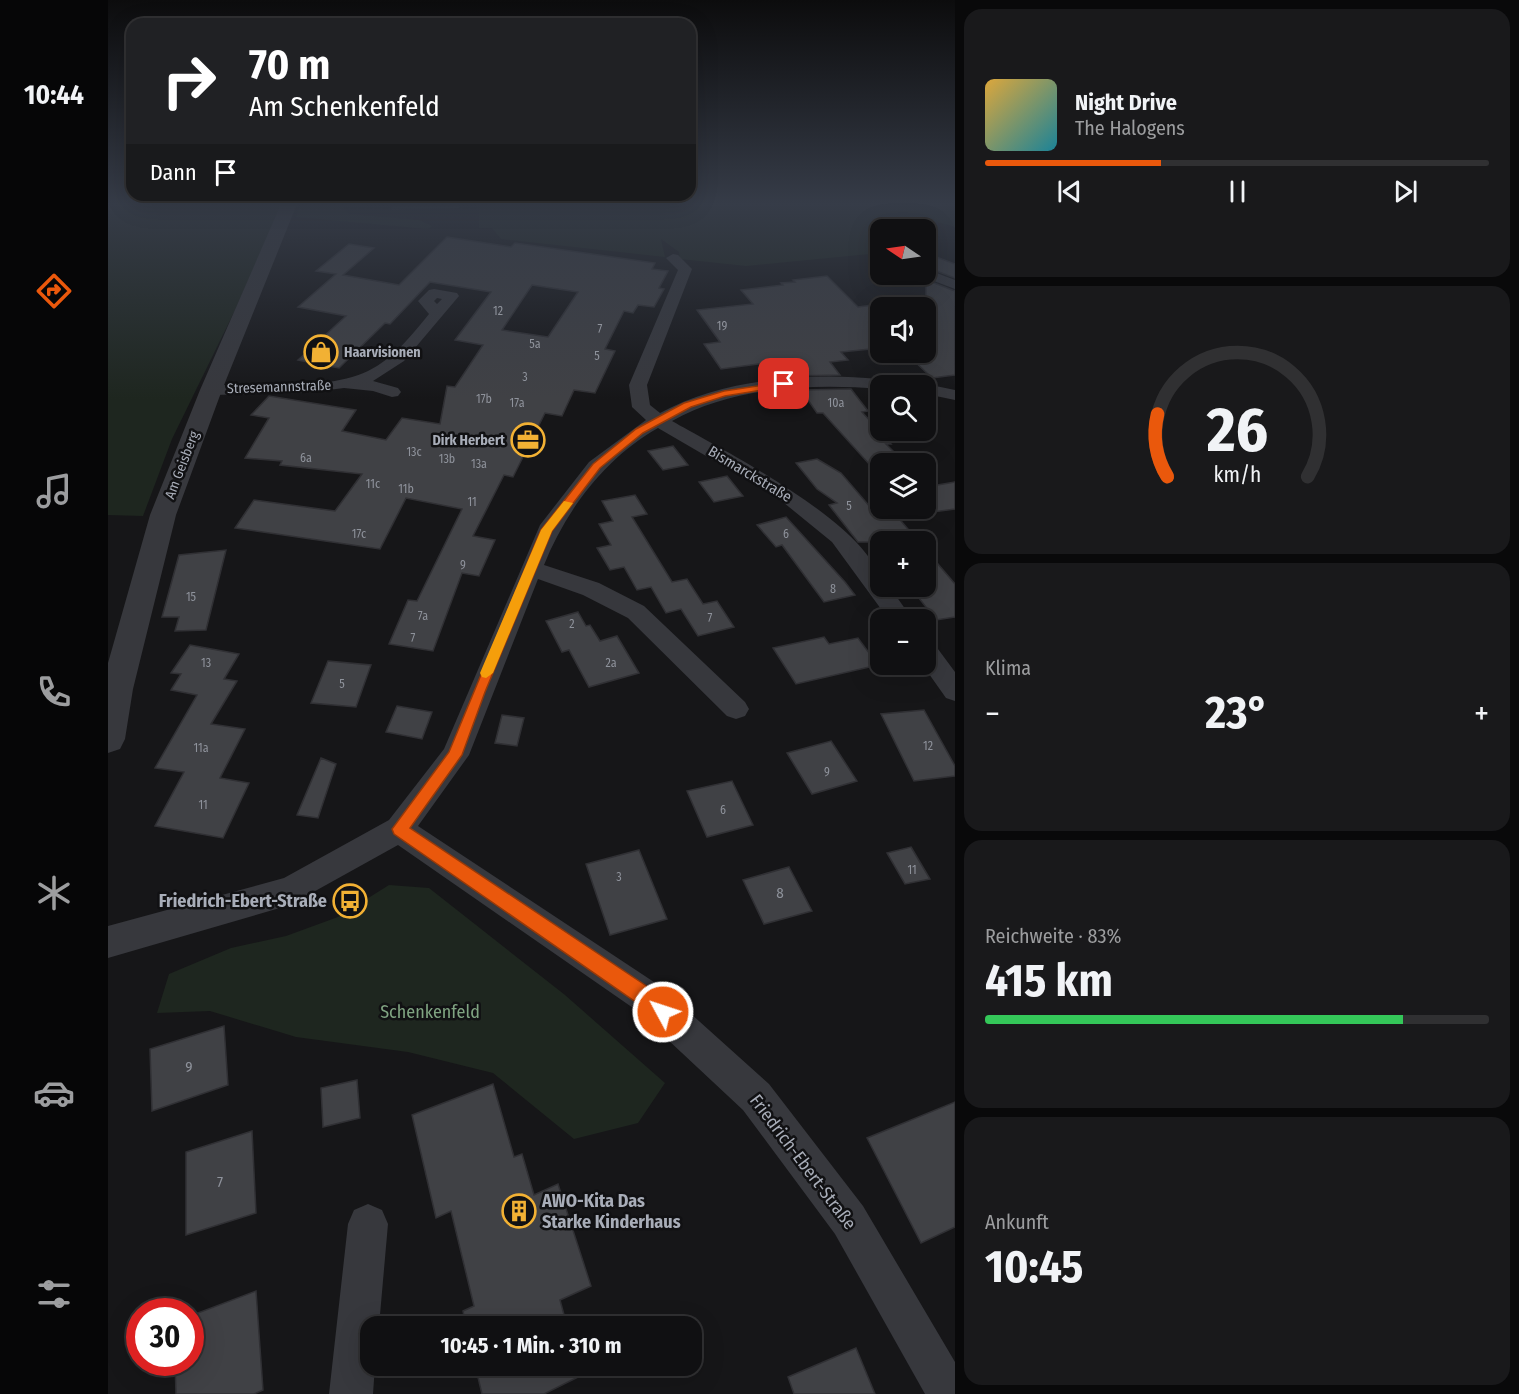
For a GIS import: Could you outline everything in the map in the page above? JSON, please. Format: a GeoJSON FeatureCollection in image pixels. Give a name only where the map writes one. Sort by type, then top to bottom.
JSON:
{"type":"FeatureCollection","features":[{"type":"Feature","properties":{"kind":"street","name":"Am Geisberg"},"geometry":{"type":"LineString","coordinates":[[108,739],[112,689],[163,515],[210,390],[263,269]]}},
{"type":"Feature","properties":{"kind":"street","name":"Bismarckstraße"},"geometry":{"type":"LineString","coordinates":[[685,269],[638,385],[641,407],[659,421],[785,494],[840,537],[894,609]]}},
{"type":"Feature","properties":{"kind":"street"},"geometry":{"type":"LineString","coordinates":[[936,277],[955,285]]}},
{"type":"Feature","properties":{"kind":"street","name":"Stresemannstraße"},"geometry":{"type":"LineString","coordinates":[[347,385],[371,377],[390,365],[438,314]]}},
{"type":"Feature","properties":{"kind":"street"},"geometry":{"type":"LineString","coordinates":[[108,942],[290,891],[399,829],[455,755],[547,530],[596,466],[640,431],[687,405],[724,394],[764,387],[828,381],[870,384]]}},
{"type":"Feature","properties":{"kind":"street","name":"Stresemannstraße"},"geometry":{"type":"LineString","coordinates":[[210,390],[347,385],[375,387],[392,392]]}},
{"type":"Feature","properties":{"kind":"street"},"geometry":{"type":"LineString","coordinates":[[936,391],[955,395]]}},
{"type":"Feature","properties":{"kind":"street"},"geometry":{"type":"LineString","coordinates":[[531,568],[591,589],[636,612],[736,709]]}},
{"type":"Feature","properties":{"kind":"street"},"geometry":{"type":"LineString","coordinates":[[936,665],[955,691]]}},
{"type":"Feature","properties":{"kind":"street","name":"Friedrich-Ebert-Straße"},"geometry":{"type":"LineString","coordinates":[[399,829],[648,998],[756,1097],[849,1220],[950,1394]]}},
{"type":"Feature","properties":{"kind":"street"},"geometry":{"type":"LineString","coordinates":[[351,1394],[368,1224]]}},
{"type":"Feature","properties":{"kind":"green space"},"geometry":{"type":"Polygon","coordinates":[[[108,269],[253,269],[172,439],[143,516],[108,515],[108,269]]]}},
{"type":"Feature","properties":{"kind":"green space","name":"Schenkenfeld"},"geometry":{"type":"Polygon","coordinates":[[[389,885],[429,888],[565,995],[665,1083],[638,1123],[574,1139],[493,1073],[408,1052],[296,1037],[210,1011],[157,1013],[169,974],[231,948],[286,936],[338,917],[389,885]]]}},
{"type":"Feature","properties":{"kind":"building"},"geometry":{"type":"Polygon","coordinates":[[[318,269],[350,269],[343,275],[399,285],[415,269],[652,269],[668,271],[659,288],[664,289],[654,307],[638,305],[633,313],[624,311],[605,349],[615,351],[595,393],[574,390],[562,416],[545,413],[513,477],[504,475],[473,536],[495,540],[479,576],[462,573],[433,651],[389,644],[408,600],[417,601],[462,509],[406,498],[380,549],[235,528],[254,500],[335,511],[362,474],[280,465],[282,461],[245,458],[269,418],[251,415],[269,396],[356,410],[342,431],[386,440],[402,418],[440,424],[447,386],[455,387],[483,345],[455,340],[491,292],[430,282],[390,324],[385,323],[339,368],[298,360],[346,316],[298,307],[336,274],[316,271],[318,269]],[[532,285],[502,330],[548,337],[578,292],[532,285]]]}},
{"type":"Feature","properties":{"kind":"building"},"geometry":{"type":"Polygon","coordinates":[[[936,269],[955,269],[955,278],[936,271],[936,269]]]}},
{"type":"Feature","properties":{"kind":"building"},"geometry":{"type":"Polygon","coordinates":[[[827,276],[858,307],[870,305],[870,349],[841,352],[848,360],[830,362],[840,375],[791,376],[781,361],[721,369],[704,344],[720,342],[697,310],[753,304],[741,290],[783,285],[781,283],[795,282],[793,280],[827,276]]]}},
{"type":"Feature","properties":{"kind":"building"},"geometry":{"type":"Polygon","coordinates":[[[936,284],[955,291],[955,375],[936,377],[936,375],[929,375],[916,363],[936,363],[936,297],[926,297],[926,285],[936,284]]]}},
{"type":"Feature","properties":{"kind":"building"},"geometry":{"type":"Polygon","coordinates":[[[851,389],[868,411],[862,412],[870,421],[870,441],[888,441],[891,444],[886,444],[895,453],[870,453],[870,465],[823,413],[817,413],[801,390],[851,389]]]}},
{"type":"Feature","properties":{"kind":"building"},"geometry":{"type":"Polygon","coordinates":[[[673,446],[688,465],[663,470],[648,451],[673,446]]]}},
{"type":"Feature","properties":{"kind":"building"},"geometry":{"type":"Polygon","coordinates":[[[817,459],[841,473],[870,507],[870,519],[899,519],[910,531],[870,531],[870,542],[858,542],[829,505],[837,503],[817,489],[796,463],[817,459]]]}},
{"type":"Feature","properties":{"kind":"building"},"geometry":{"type":"Polygon","coordinates":[[[727,476],[743,496],[714,502],[699,482],[727,476]]]}},
{"type":"Feature","properties":{"kind":"building"},"geometry":{"type":"Polygon","coordinates":[[[955,482],[955,509],[936,512],[936,485],[955,482]]]}},
{"type":"Feature","properties":{"kind":"building"},"geometry":{"type":"Polygon","coordinates":[[[635,495],[647,514],[632,517],[672,582],[687,579],[703,604],[717,601],[734,627],[698,636],[681,609],[666,613],[651,587],[637,590],[624,567],[610,570],[597,548],[611,545],[599,524],[613,521],[602,501],[635,495]]]}},
{"type":"Feature","properties":{"kind":"building"},"geometry":{"type":"Polygon","coordinates":[[[786,517],[855,595],[824,602],[782,545],[776,547],[757,525],[786,517]]]}},
{"type":"Feature","properties":{"kind":"building"},"geometry":{"type":"Polygon","coordinates":[[[226,550],[206,630],[175,631],[179,617],[162,617],[179,555],[226,550]]]}},
{"type":"Feature","properties":{"kind":"building"},"geometry":{"type":"Polygon","coordinates":[[[936,562],[955,584],[955,617],[936,620],[936,609],[927,609],[918,597],[936,597],[936,562]]]}},
{"type":"Feature","properties":{"kind":"building"},"geometry":{"type":"Polygon","coordinates":[[[578,612],[586,626],[590,625],[600,641],[617,636],[639,673],[589,687],[569,650],[562,652],[546,621],[578,612]]]}},
{"type":"Feature","properties":{"kind":"building"},"geometry":{"type":"Polygon","coordinates":[[[824,637],[829,644],[858,638],[870,654],[870,667],[796,684],[773,648],[824,637]]]}},
{"type":"Feature","properties":{"kind":"building"},"geometry":{"type":"Polygon","coordinates":[[[190,645],[239,654],[224,679],[237,681],[211,724],[245,729],[220,778],[249,783],[223,838],[155,826],[184,772],[155,768],[197,695],[171,690],[181,674],[171,673],[190,645]]]}},
{"type":"Feature","properties":{"kind":"building"},"geometry":{"type":"Polygon","coordinates":[[[328,661],[371,665],[356,707],[311,703],[328,661]]]}},
{"type":"Feature","properties":{"kind":"building"},"geometry":{"type":"Polygon","coordinates":[[[397,706],[432,712],[422,739],[386,732],[397,706]]]}},
{"type":"Feature","properties":{"kind":"building"},"geometry":{"type":"Polygon","coordinates":[[[924,710],[955,766],[955,776],[914,781],[881,714],[924,710]]]}},
{"type":"Feature","properties":{"kind":"building"},"geometry":{"type":"Polygon","coordinates":[[[502,715],[524,718],[517,746],[495,743],[502,715]]]}},
{"type":"Feature","properties":{"kind":"building"},"geometry":{"type":"Polygon","coordinates":[[[831,741],[857,781],[812,794],[787,753],[831,741]]]}},
{"type":"Feature","properties":{"kind":"building"},"geometry":{"type":"Polygon","coordinates":[[[321,758],[336,764],[318,818],[297,815],[321,758]]]}},
{"type":"Feature","properties":{"kind":"building"},"geometry":{"type":"Polygon","coordinates":[[[732,781],[753,825],[707,837],[687,791],[732,781]]]}},
{"type":"Feature","properties":{"kind":"building"},"geometry":{"type":"Polygon","coordinates":[[[911,847],[930,879],[905,884],[887,853],[911,847]]]}},
{"type":"Feature","properties":{"kind":"building"},"geometry":{"type":"Polygon","coordinates":[[[639,850],[667,919],[610,935],[586,864],[639,850]]]}},
{"type":"Feature","properties":{"kind":"building"},"geometry":{"type":"Polygon","coordinates":[[[789,867],[812,911],[764,924],[743,880],[789,867]]]}},
{"type":"Feature","properties":{"kind":"building"},"geometry":{"type":"Polygon","coordinates":[[[224,1026],[228,1085],[152,1111],[150,1049],[224,1026]]]}},
{"type":"Feature","properties":{"kind":"building"},"geometry":{"type":"Polygon","coordinates":[[[357,1080],[360,1118],[323,1127],[321,1088],[357,1080]]]}},
{"type":"Feature","properties":{"kind":"building","name":"AWO-Kita Das Starke Kinderhaus"},"geometry":{"type":"Polygon","coordinates":[[[493,1084],[514,1157],[522,1154],[534,1195],[558,1184],[591,1286],[560,1300],[564,1316],[464,1316],[463,1311],[474,1306],[451,1211],[436,1218],[412,1115],[493,1084]]]}},
{"type":"Feature","properties":{"kind":"building"},"geometry":{"type":"Polygon","coordinates":[[[955,1102],[955,1227],[921,1243],[867,1138],[955,1102]]]}},
{"type":"Feature","properties":{"kind":"building"},"geometry":{"type":"Polygon","coordinates":[[[252,1131],[256,1213],[186,1235],[186,1152],[252,1131]]]}},
{"type":"Feature","properties":{"kind":"building"},"geometry":{"type":"Polygon","coordinates":[[[256,1291],[263,1390],[254,1394],[176,1394],[175,1376],[204,1376],[204,1311],[256,1291]]]}},
{"type":"Feature","properties":{"kind":"building"},"geometry":{"type":"Polygon","coordinates":[[[856,1348],[875,1394],[794,1394],[788,1377],[856,1348]]]}},
{"type":"Feature","properties":{"kind":"building"},"geometry":{"type":"Polygon","coordinates":[[[478,1376],[580,1376],[544,1394],[482,1394],[478,1376]]]}},
{"type":"Feature","properties":{"kind":"slow traffic"},"geometry":{"type":"LineString","coordinates":[[486,673],[547,530],[568,503]]}},
{"type":"Feature","properties":{"kind":"place","name":"Haarvisionen"},"geometry":{"type":"Point","coordinates":[321,352]}},
{"type":"Feature","properties":{"kind":"place","name":"Dirk Herbert"},"geometry":{"type":"Point","coordinates":[528,440]}},
{"type":"Feature","properties":{"kind":"place","name":"Friedrich-Ebert-Straße"},"geometry":{"type":"Point","coordinates":[350,901]}},
{"type":"Feature","properties":{"kind":"place","name":"AWO-Kita Das Starke Kinderhaus"},"geometry":{"type":"Point","coordinates":[519,1211]}},
{"type":"Feature","properties":{"kind":"route"},"geometry":{"type":"LineString","coordinates":[[663,1012],[648,998],[399,829],[455,755],[478,692],[547,530],[596,466],[640,431],[687,405],[724,394],[784,384]]}}]}
